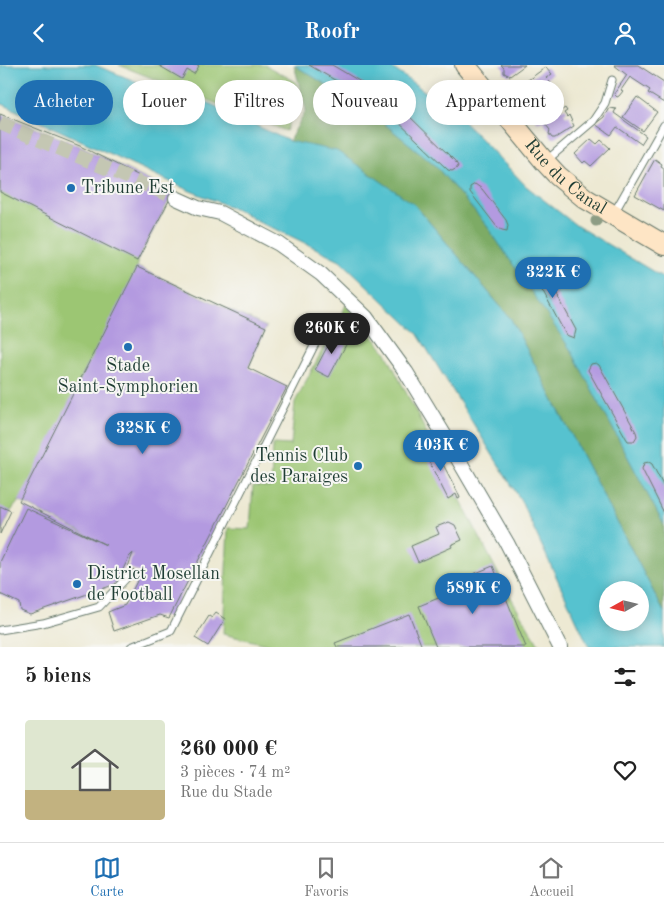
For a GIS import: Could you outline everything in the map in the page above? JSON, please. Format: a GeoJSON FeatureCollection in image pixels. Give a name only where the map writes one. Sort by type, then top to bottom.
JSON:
{"type":"FeatureCollection","features":[{"type":"Feature","properties":{"kind":"street","name":"Rue du Canal"},"geometry":{"type":"LineString","coordinates":[[465,65],[558,176],[586,199],[664,245]]}},
{"type":"Feature","properties":{"kind":"street"},"geometry":{"type":"LineString","coordinates":[[176,199],[198,209],[220,213],[279,244],[321,275],[366,317],[406,372],[508,543],[560,647]]}},
{"type":"Feature","properties":{"kind":"lane"},"geometry":{"type":"LineString","coordinates":[[545,161],[593,121],[605,103],[612,80]]}},
{"type":"Feature","properties":{"kind":"lane"},"geometry":{"type":"LineString","coordinates":[[612,215],[664,125]]}},
{"type":"Feature","properties":{"kind":"lane"},"geometry":{"type":"LineString","coordinates":[[131,647],[171,631],[324,328]]}},
{"type":"Feature","properties":{"kind":"lane"},"geometry":{"type":"LineString","coordinates":[[0,631],[43,623],[99,607],[130,574]]}},
{"type":"Feature","properties":{"kind":"green space"},"geometry":{"type":"Polygon","coordinates":[[[119,65],[265,65],[292,80],[215,80],[215,103],[205,99],[205,80],[157,80],[119,65]]]}},
{"type":"Feature","properties":{"kind":"green space"},"geometry":{"type":"Polygon","coordinates":[[[294,65],[319,80],[313,80],[313,125],[386,125],[434,164],[487,226],[534,294],[572,352],[664,525],[664,612],[511,319],[414,204],[289,141],[298,125],[303,125],[303,115],[306,110],[303,99],[303,80],[298,80],[294,65]]]}},
{"type":"Feature","properties":{"kind":"green space","name":"Stade Saint-Symphorien"},"geometry":{"type":"Polygon","coordinates":[[[0,114],[15,120],[15,125],[28,125],[80,146],[173,193],[137,261],[137,267],[266,327],[247,370],[129,557],[19,501],[11,511],[0,534],[0,114]]]}},
{"type":"Feature","properties":{"kind":"green space"},"geometry":{"type":"Polygon","coordinates":[[[271,125],[289,125],[286,131],[271,125]]]}},
{"type":"Feature","properties":{"kind":"green space","name":"Tennis Club des Paraiges"},"geometry":{"type":"Polygon","coordinates":[[[346,305],[385,351],[506,589],[540,647],[278,647],[223,634],[228,528],[250,529],[253,486],[271,487],[273,444],[291,445],[295,402],[346,305]]]}},
{"type":"Feature","properties":{"kind":"water"},"geometry":{"type":"Polygon","coordinates":[[[0,65],[95,65],[132,80],[123,80],[123,125],[205,125],[205,101],[215,106],[215,125],[255,125],[289,141],[337,151],[414,204],[511,319],[648,581],[599,581],[599,631],[649,631],[649,583],[664,612],[664,647],[589,647],[520,499],[417,333],[340,260],[265,225],[241,211],[188,190],[48,125],[113,125],[113,80],[15,80],[15,110],[0,103],[0,65]]]}},
{"type":"Feature","properties":{"kind":"water"},"geometry":{"type":"Polygon","coordinates":[[[294,65],[388,65],[409,80],[319,80],[294,65]]]}},
{"type":"Feature","properties":{"kind":"water"},"geometry":{"type":"Polygon","coordinates":[[[416,85],[426,92],[426,125],[468,125],[526,186],[577,226],[664,278],[664,525],[572,352],[487,226],[434,164],[386,125],[416,125],[416,85]]]}},
{"type":"Feature","properties":{"kind":"building"},"geometry":{"type":"Polygon","coordinates":[[[158,65],[199,66],[194,74],[187,70],[182,79],[158,65]]]}},
{"type":"Feature","properties":{"kind":"building"},"geometry":{"type":"Polygon","coordinates":[[[309,65],[332,65],[358,80],[335,80],[309,65]]]}},
{"type":"Feature","properties":{"kind":"building"},"geometry":{"type":"Polygon","coordinates":[[[501,65],[525,65],[510,76],[504,73],[504,68],[501,65]]]}},
{"type":"Feature","properties":{"kind":"building"},"geometry":{"type":"Polygon","coordinates":[[[614,65],[638,65],[664,82],[664,103],[648,93],[650,90],[630,77],[621,90],[623,91],[617,97],[614,94],[627,75],[614,65]]]}},
{"type":"Feature","properties":{"kind":"building"},"geometry":{"type":"Polygon","coordinates":[[[546,67],[552,74],[546,78],[548,80],[528,80],[546,67]]]}},
{"type":"Feature","properties":{"kind":"building"},"geometry":{"type":"Polygon","coordinates":[[[637,97],[657,112],[643,131],[623,117],[637,97]]]}},
{"type":"Feature","properties":{"kind":"building"},"geometry":{"type":"Polygon","coordinates":[[[609,108],[616,109],[614,113],[646,136],[641,144],[617,127],[611,135],[595,124],[604,117],[609,108]]]}},
{"type":"Feature","properties":{"kind":"building"},"geometry":{"type":"Polygon","coordinates":[[[564,113],[567,117],[569,115],[574,126],[555,138],[552,138],[549,134],[550,130],[546,125],[564,125],[564,113]]]}},
{"type":"Feature","properties":{"kind":"building","name":"Tribune Est"},"geometry":{"type":"Polygon","coordinates":[[[0,114],[15,120],[15,125],[28,125],[80,146],[173,193],[137,261],[0,192],[0,114]]]}},
{"type":"Feature","properties":{"kind":"building"},"geometry":{"type":"Polygon","coordinates":[[[416,123],[455,161],[458,166],[457,168],[452,171],[448,170],[401,125],[416,125],[416,123]]]}},
{"type":"Feature","properties":{"kind":"building"},"geometry":{"type":"Polygon","coordinates":[[[591,139],[597,144],[601,140],[610,148],[591,166],[585,161],[583,163],[575,154],[591,139]]]}},
{"type":"Feature","properties":{"kind":"building"},"geometry":{"type":"Polygon","coordinates":[[[655,159],[664,168],[664,211],[635,195],[655,159]]]}},
{"type":"Feature","properties":{"kind":"building"},"geometry":{"type":"Polygon","coordinates":[[[475,184],[482,189],[506,220],[508,225],[507,231],[497,227],[470,192],[470,187],[475,184]]]}},
{"type":"Feature","properties":{"kind":"building"},"geometry":{"type":"Polygon","coordinates":[[[534,260],[540,263],[576,330],[574,338],[566,335],[530,268],[530,263],[534,260]]]}},
{"type":"Feature","properties":{"kind":"building"},"geometry":{"type":"Polygon","coordinates":[[[137,267],[266,327],[248,368],[287,387],[169,618],[160,615],[114,631],[108,612],[125,605],[141,573],[128,567],[133,553],[129,557],[116,584],[30,614],[20,610],[19,603],[0,594],[0,562],[26,508],[106,545],[19,501],[137,267]]]}},
{"type":"Feature","properties":{"kind":"building"},"geometry":{"type":"Polygon","coordinates":[[[335,332],[349,339],[329,377],[315,370],[335,332]]]}},
{"type":"Feature","properties":{"kind":"building"},"geometry":{"type":"Polygon","coordinates":[[[596,363],[599,365],[636,432],[637,436],[634,441],[628,441],[626,438],[588,370],[591,364],[596,363]]]}},
{"type":"Feature","properties":{"kind":"building"},"geometry":{"type":"Polygon","coordinates":[[[433,445],[458,493],[460,498],[458,499],[456,494],[448,499],[423,450],[433,445]]]}},
{"type":"Feature","properties":{"kind":"building"},"geometry":{"type":"Polygon","coordinates":[[[649,462],[652,464],[664,487],[664,513],[642,469],[644,463],[649,462]]]}},
{"type":"Feature","properties":{"kind":"building"},"geometry":{"type":"Polygon","coordinates":[[[0,506],[11,511],[0,534],[0,506]]]}},
{"type":"Feature","properties":{"kind":"building"},"geometry":{"type":"Polygon","coordinates":[[[449,522],[455,525],[462,540],[451,545],[452,547],[418,562],[411,546],[439,534],[436,527],[449,522]]]}},
{"type":"Feature","properties":{"kind":"building"},"geometry":{"type":"Polygon","coordinates":[[[493,566],[526,647],[436,647],[419,606],[458,590],[454,582],[493,566]]]}},
{"type":"Feature","properties":{"kind":"building"},"geometry":{"type":"Polygon","coordinates":[[[216,613],[225,619],[208,646],[195,638],[209,616],[212,618],[216,613]]]}},
{"type":"Feature","properties":{"kind":"building"},"geometry":{"type":"Polygon","coordinates":[[[409,614],[422,647],[337,647],[335,643],[409,614]]]}},
{"type":"Feature","properties":{"kind":"tunnel"},"geometry":{"type":"LineString","coordinates":[[0,123],[176,198]]}},
{"type":"Feature","properties":{"kind":"place","name":"Tribune Est"},"geometry":{"type":"Point","coordinates":[71,188]}},
{"type":"Feature","properties":{"kind":"place","name":"Stade Saint-Symphorien"},"geometry":{"type":"Point","coordinates":[128,347]}},
{"type":"Feature","properties":{"kind":"place","name":"Tennis Club des Paraiges"},"geometry":{"type":"Point","coordinates":[358,466]}},
{"type":"Feature","properties":{"kind":"place","name":"District Mosellan de Football"},"geometry":{"type":"Point","coordinates":[77,584]}}]}
